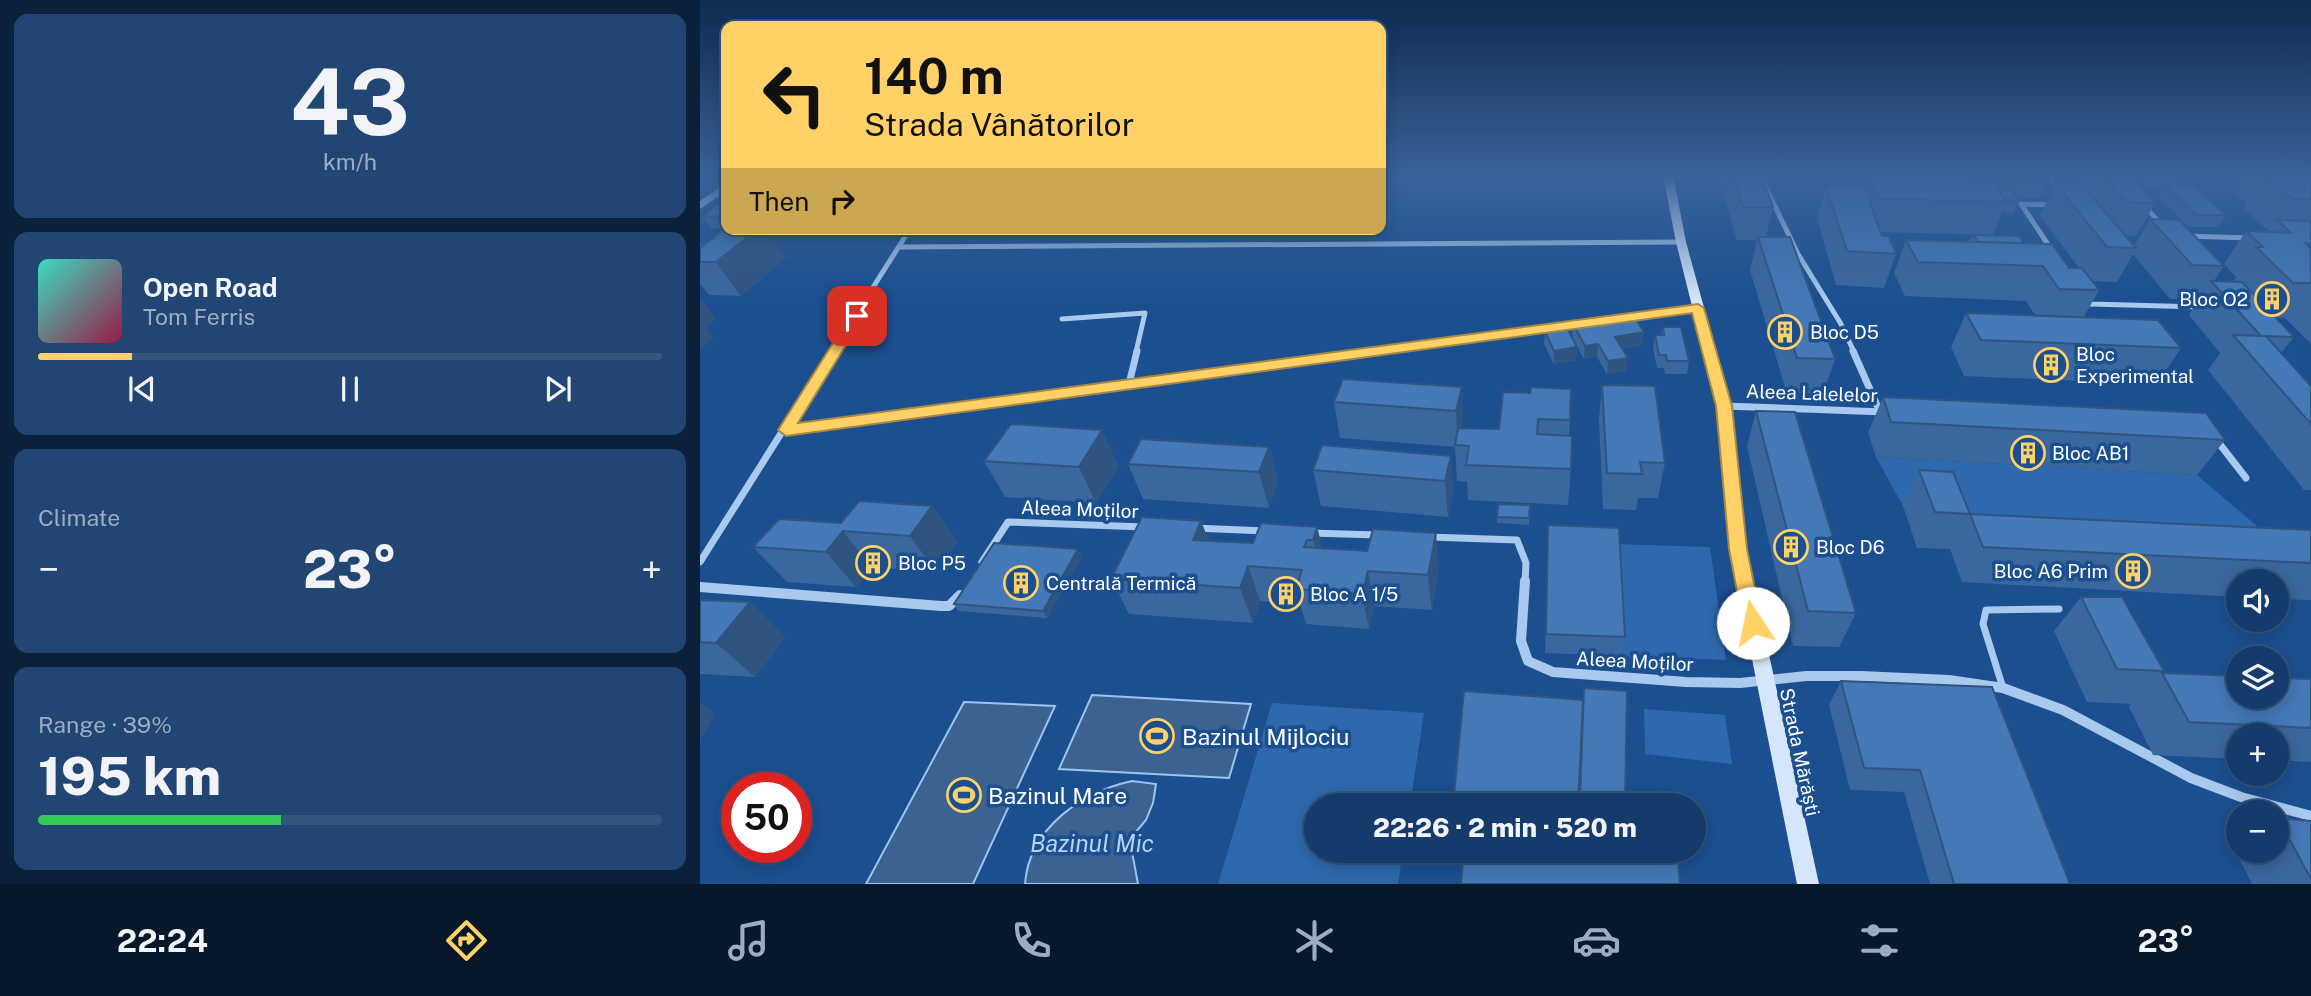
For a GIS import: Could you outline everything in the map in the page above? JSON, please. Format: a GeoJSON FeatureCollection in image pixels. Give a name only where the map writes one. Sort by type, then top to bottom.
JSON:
{"type":"FeatureCollection","features":[{"type":"Feature","properties":{"kind":"main road","name":"Strada Mărăști"},"geometry":{"type":"LineString","coordinates":[[1676,216],[1724,406],[1738,549],[1808,884]]}},
{"type":"Feature","properties":{"kind":"street"},"geometry":{"type":"LineString","coordinates":[[1780,216],[1798,254],[1841,324],[1880,412]]}},
{"type":"Feature","properties":{"kind":"street"},"geometry":{"type":"LineString","coordinates":[[2029,216],[2056,256]]}},
{"type":"Feature","properties":{"kind":"street"},"geometry":{"type":"LineString","coordinates":[[2154,216],[2171,235],[2261,239]]}},
{"type":"Feature","properties":{"kind":"street"},"geometry":{"type":"LineString","coordinates":[[700,562],[907,235]]}},
{"type":"Feature","properties":{"kind":"street"},"geometry":{"type":"LineString","coordinates":[[900,247],[1681,242]]}},
{"type":"Feature","properties":{"kind":"street"},"geometry":{"type":"LineString","coordinates":[[2083,294],[2090,304],[2210,307]]}},
{"type":"Feature","properties":{"kind":"street"},"geometry":{"type":"LineString","coordinates":[[1616,318],[1698,308]]}},
{"type":"Feature","properties":{"kind":"street"},"geometry":{"type":"LineString","coordinates":[[1062,319],[1145,313],[1129,384]]}},
{"type":"Feature","properties":{"kind":"street"},"geometry":{"type":"LineString","coordinates":[[786,430],[1589,322]]}},
{"type":"Feature","properties":{"kind":"street","name":"Aleea Lalelelor"},"geometry":{"type":"LineString","coordinates":[[1724,406],[1894,412]]}},
{"type":"Feature","properties":{"kind":"street"},"geometry":{"type":"LineString","coordinates":[[2207,428],[2246,478]]}},
{"type":"Feature","properties":{"kind":"street","name":"Aleea Moților"},"geometry":{"type":"LineString","coordinates":[[979,566],[1008,522],[1159,527]]}},
{"type":"Feature","properties":{"kind":"street"},"geometry":{"type":"LineString","coordinates":[[1187,528],[1283,532]]}},
{"type":"Feature","properties":{"kind":"street"},"geometry":{"type":"LineString","coordinates":[[1297,532],[1393,536]]}},
{"type":"Feature","properties":{"kind":"street","name":"Aleea Moților"},"geometry":{"type":"LineString","coordinates":[[1421,537],[1517,540],[1526,563],[1521,641],[1528,661],[1553,673],[1765,682]]}},
{"type":"Feature","properties":{"kind":"street"},"geometry":{"type":"LineString","coordinates":[[700,587],[949,606],[965,589]]}},
{"type":"Feature","properties":{"kind":"street"},"geometry":{"type":"LineString","coordinates":[[1765,682],[1811,676],[1866,677],[1965,683],[2023,694],[2093,724],[2174,771],[2266,807],[2311,816]]}},
{"type":"Feature","properties":{"kind":"lane"},"geometry":{"type":"LineString","coordinates":[[2004,690],[1983,624],[1986,610],[2059,609]]}},
{"type":"Feature","properties":{"kind":"shaded area"},"geometry":{"type":"Polygon","coordinates":[[[1876,457],[2197,475],[2305,567],[1950,549],[1934,507],[1903,506],[1876,457]]]}},
{"type":"Feature","properties":{"kind":"shaded area"},"geometry":{"type":"Polygon","coordinates":[[[1616,544],[1710,547],[1726,660],[1622,656],[1616,544]]]}},
{"type":"Feature","properties":{"kind":"shaded area"},"geometry":{"type":"Polygon","coordinates":[[[1272,703],[1424,713],[1412,793],[1304,793],[1304,863],[1401,863],[1398,884],[1218,884],[1272,703]]]}},
{"type":"Feature","properties":{"kind":"shaded area"},"geometry":{"type":"Polygon","coordinates":[[[1644,709],[1725,715],[1732,764],[1645,754],[1644,709]]]}},
{"type":"Feature","properties":{"kind":"water","name":"Bazinul Mijlociu"},"geometry":{"type":"Polygon","coordinates":[[[1092,695],[1251,704],[1229,778],[1059,769],[1092,695]]]}},
{"type":"Feature","properties":{"kind":"water","name":"Bazinul Mare"},"geometry":{"type":"Polygon","coordinates":[[[964,702],[1055,706],[973,884],[866,884],[964,702]]]}},
{"type":"Feature","properties":{"kind":"water","name":"Bazinul Mic"},"geometry":{"type":"Polygon","coordinates":[[[1132,781],[1156,784],[1153,803],[1146,820],[1135,833],[1132,852],[1138,884],[1025,884],[1036,846],[1061,816],[1095,794],[1132,781]]]}},
{"type":"Feature","properties":{"kind":"building"},"geometry":{"type":"Polygon","coordinates":[[[1836,216],[1875,216],[1882,236],[1889,236],[1896,254],[1847,251],[1836,216]]]}},
{"type":"Feature","properties":{"kind":"building"},"geometry":{"type":"Polygon","coordinates":[[[2082,216],[2109,216],[2136,248],[2107,247],[2082,216]]]}},
{"type":"Feature","properties":{"kind":"building"},"geometry":{"type":"Polygon","coordinates":[[[2150,219],[2179,220],[2224,266],[2192,265],[2150,219]]]}},
{"type":"Feature","properties":{"kind":"building"},"geometry":{"type":"Polygon","coordinates":[[[2277,220],[2311,221],[2311,244],[2305,243],[2311,249],[2311,283],[2293,283],[2256,247],[2263,247],[2246,231],[2291,233],[2277,220]]]}},
{"type":"Feature","properties":{"kind":"building"},"geometry":{"type":"Polygon","coordinates":[[[721,232],[721,235],[750,235],[716,262],[700,262],[700,248],[721,232]]]}},
{"type":"Feature","properties":{"kind":"building"},"geometry":{"type":"Polygon","coordinates":[[[1973,235],[2019,236],[2024,244],[1978,242],[1973,235]]]}},
{"type":"Feature","properties":{"kind":"building"},"geometry":{"type":"Polygon","coordinates":[[[1758,237],[1790,237],[1835,359],[1797,358],[1758,237]]]}},
{"type":"Feature","properties":{"kind":"building"},"geometry":{"type":"Polygon","coordinates":[[[1906,240],[2052,244],[2069,268],[2082,268],[2099,290],[2059,289],[2043,266],[1918,262],[1906,240]]]}},
{"type":"Feature","properties":{"kind":"building"},"geometry":{"type":"Polygon","coordinates":[[[2211,281],[2242,282],[2294,337],[2261,336],[2211,281]]]}},
{"type":"Feature","properties":{"kind":"building"},"geometry":{"type":"Polygon","coordinates":[[[1966,313],[2158,320],[2181,348],[1981,340],[1966,313]]]}},
{"type":"Feature","properties":{"kind":"building"},"geometry":{"type":"Polygon","coordinates":[[[1632,314],[1644,332],[1615,337],[1628,358],[1608,361],[1598,344],[1585,346],[1573,324],[1632,314]]]}},
{"type":"Feature","properties":{"kind":"building"},"geometry":{"type":"Polygon","coordinates":[[[1663,327],[1681,327],[1689,361],[1667,361],[1666,355],[1659,355],[1655,335],[1664,335],[1663,327]]]}},
{"type":"Feature","properties":{"kind":"building"},"geometry":{"type":"Polygon","coordinates":[[[1567,328],[1577,347],[1554,351],[1545,332],[1567,328]]]}},
{"type":"Feature","properties":{"kind":"building"},"geometry":{"type":"Polygon","coordinates":[[[2233,335],[2266,336],[2311,386],[2311,424],[2233,335]]]}},
{"type":"Feature","properties":{"kind":"building"},"geometry":{"type":"Polygon","coordinates":[[[1343,379],[1462,387],[1456,411],[1334,402],[1343,379]]]}},
{"type":"Feature","properties":{"kind":"building"},"geometry":{"type":"Polygon","coordinates":[[[1602,385],[1655,386],[1665,463],[1640,462],[1642,474],[1607,473],[1602,385]]]}},
{"type":"Feature","properties":{"kind":"building"},"geometry":{"type":"Polygon","coordinates":[[[1531,387],[1571,389],[1570,420],[1538,419],[1537,434],[1572,436],[1571,469],[1466,465],[1469,446],[1455,445],[1458,428],[1499,429],[1503,392],[1530,393],[1531,387]]]}},
{"type":"Feature","properties":{"kind":"building"},"geometry":{"type":"Polygon","coordinates":[[[1883,397],[2206,413],[2225,440],[1891,422],[1883,397]]]}},
{"type":"Feature","properties":{"kind":"building"},"geometry":{"type":"Polygon","coordinates":[[[1756,411],[1795,412],[1856,613],[1808,611],[1756,411]]]}},
{"type":"Feature","properties":{"kind":"building"},"geometry":{"type":"Polygon","coordinates":[[[1011,424],[1102,430],[1079,467],[984,461],[1011,424]]]}},
{"type":"Feature","properties":{"kind":"building"},"geometry":{"type":"Polygon","coordinates":[[[1141,439],[1269,447],[1259,472],[1128,464],[1141,439]]]}},
{"type":"Feature","properties":{"kind":"building"},"geometry":{"type":"Polygon","coordinates":[[[1322,445],[1451,456],[1445,481],[1313,470],[1322,445]]]}},
{"type":"Feature","properties":{"kind":"building"},"geometry":{"type":"Polygon","coordinates":[[[1919,470],[1953,472],[1970,514],[1935,512],[1919,470]]]}},
{"type":"Feature","properties":{"kind":"building"},"geometry":{"type":"Polygon","coordinates":[[[859,501],[932,506],[910,536],[843,531],[826,552],[753,547],[779,519],[841,523],[859,501]]]}},
{"type":"Feature","properties":{"kind":"building"},"geometry":{"type":"Polygon","coordinates":[[[1498,504],[1530,505],[1529,518],[1497,517],[1498,504]]]}},
{"type":"Feature","properties":{"kind":"building"},"geometry":{"type":"Polygon","coordinates":[[[1970,514],[2311,530],[2311,563],[1983,547],[1970,514]]]}},
{"type":"Feature","properties":{"kind":"building"},"geometry":{"type":"Polygon","coordinates":[[[1142,517],[1201,521],[1193,540],[1253,543],[1261,523],[1317,527],[1313,540],[1307,540],[1304,547],[1367,551],[1373,529],[1436,533],[1428,575],[1368,571],[1362,594],[1296,589],[1302,570],[1248,566],[1240,588],[1111,579],[1142,517]]]}},
{"type":"Feature","properties":{"kind":"building"},"geometry":{"type":"Polygon","coordinates":[[[1548,525],[1619,528],[1625,637],[1546,634],[1548,525]]]}},
{"type":"Feature","properties":{"kind":"building","name":"Centrală Termică"},"geometry":{"type":"Polygon","coordinates":[[[994,543],[1078,549],[1043,611],[954,604],[994,543]]]}},
{"type":"Feature","properties":{"kind":"building"},"geometry":{"type":"Polygon","coordinates":[[[2081,597],[2122,597],[2164,671],[2117,669],[2081,597]]]}},
{"type":"Feature","properties":{"kind":"building"},"geometry":{"type":"Polygon","coordinates":[[[700,600],[750,602],[716,643],[700,642],[700,600]]]}},
{"type":"Feature","properties":{"kind":"building"},"geometry":{"type":"Polygon","coordinates":[[[2162,673],[2226,676],[2226,709],[2289,709],[2289,678],[2311,679],[2311,728],[2289,727],[2289,723],[2189,722],[2162,673]]]}},
{"type":"Feature","properties":{"kind":"building"},"geometry":{"type":"Polygon","coordinates":[[[1841,681],[1992,687],[2070,884],[1954,884],[1920,770],[1864,768],[1841,681]]]}},
{"type":"Feature","properties":{"kind":"building"},"geometry":{"type":"Polygon","coordinates":[[[1584,688],[1627,691],[1625,793],[1580,793],[1584,688]]]}},
{"type":"Feature","properties":{"kind":"building"},"geometry":{"type":"Polygon","coordinates":[[[1464,691],[1583,700],[1579,793],[1454,793],[1464,691]]]}},
{"type":"Feature","properties":{"kind":"building"},"geometry":{"type":"Polygon","coordinates":[[[2289,819],[2311,821],[2311,879],[2289,838],[2289,819]]]}},
{"type":"Feature","properties":{"kind":"building"},"geometry":{"type":"Polygon","coordinates":[[[1463,863],[1678,863],[1680,884],[1461,884],[1463,863]]]}},
{"type":"Feature","properties":{"kind":"place","name":"Bloc O2"},"geometry":{"type":"Point","coordinates":[2272,299]}},
{"type":"Feature","properties":{"kind":"place","name":"Bloc D5"},"geometry":{"type":"Point","coordinates":[1785,332]}},
{"type":"Feature","properties":{"kind":"place","name":"Bloc Experimental"},"geometry":{"type":"Point","coordinates":[2051,365]}},
{"type":"Feature","properties":{"kind":"place","name":"Bloc AB1"},"geometry":{"type":"Point","coordinates":[2028,453]}},
{"type":"Feature","properties":{"kind":"place","name":"Bloc D6"},"geometry":{"type":"Point","coordinates":[1791,547]}},
{"type":"Feature","properties":{"kind":"place","name":"Bloc P5"},"geometry":{"type":"Point","coordinates":[873,563]}},
{"type":"Feature","properties":{"kind":"place","name":"Bloc A6 Prim"},"geometry":{"type":"Point","coordinates":[2133,571]}},
{"type":"Feature","properties":{"kind":"place","name":"Centrală Termică"},"geometry":{"type":"Point","coordinates":[1021,583]}},
{"type":"Feature","properties":{"kind":"place","name":"Bloc A 1/5"},"geometry":{"type":"Point","coordinates":[1286,594]}},
{"type":"Feature","properties":{"kind":"place","name":"Bazinul Mijlociu"},"geometry":{"type":"Point","coordinates":[1157,736]}},
{"type":"Feature","properties":{"kind":"place","name":"Bazinul Mare"},"geometry":{"type":"Point","coordinates":[964,795]}},
{"type":"Feature","properties":{"kind":"route"},"geometry":{"type":"LineString","coordinates":[[857,316],[786,430],[1698,308],[1724,406],[1738,549],[1753,623]]}}]}
